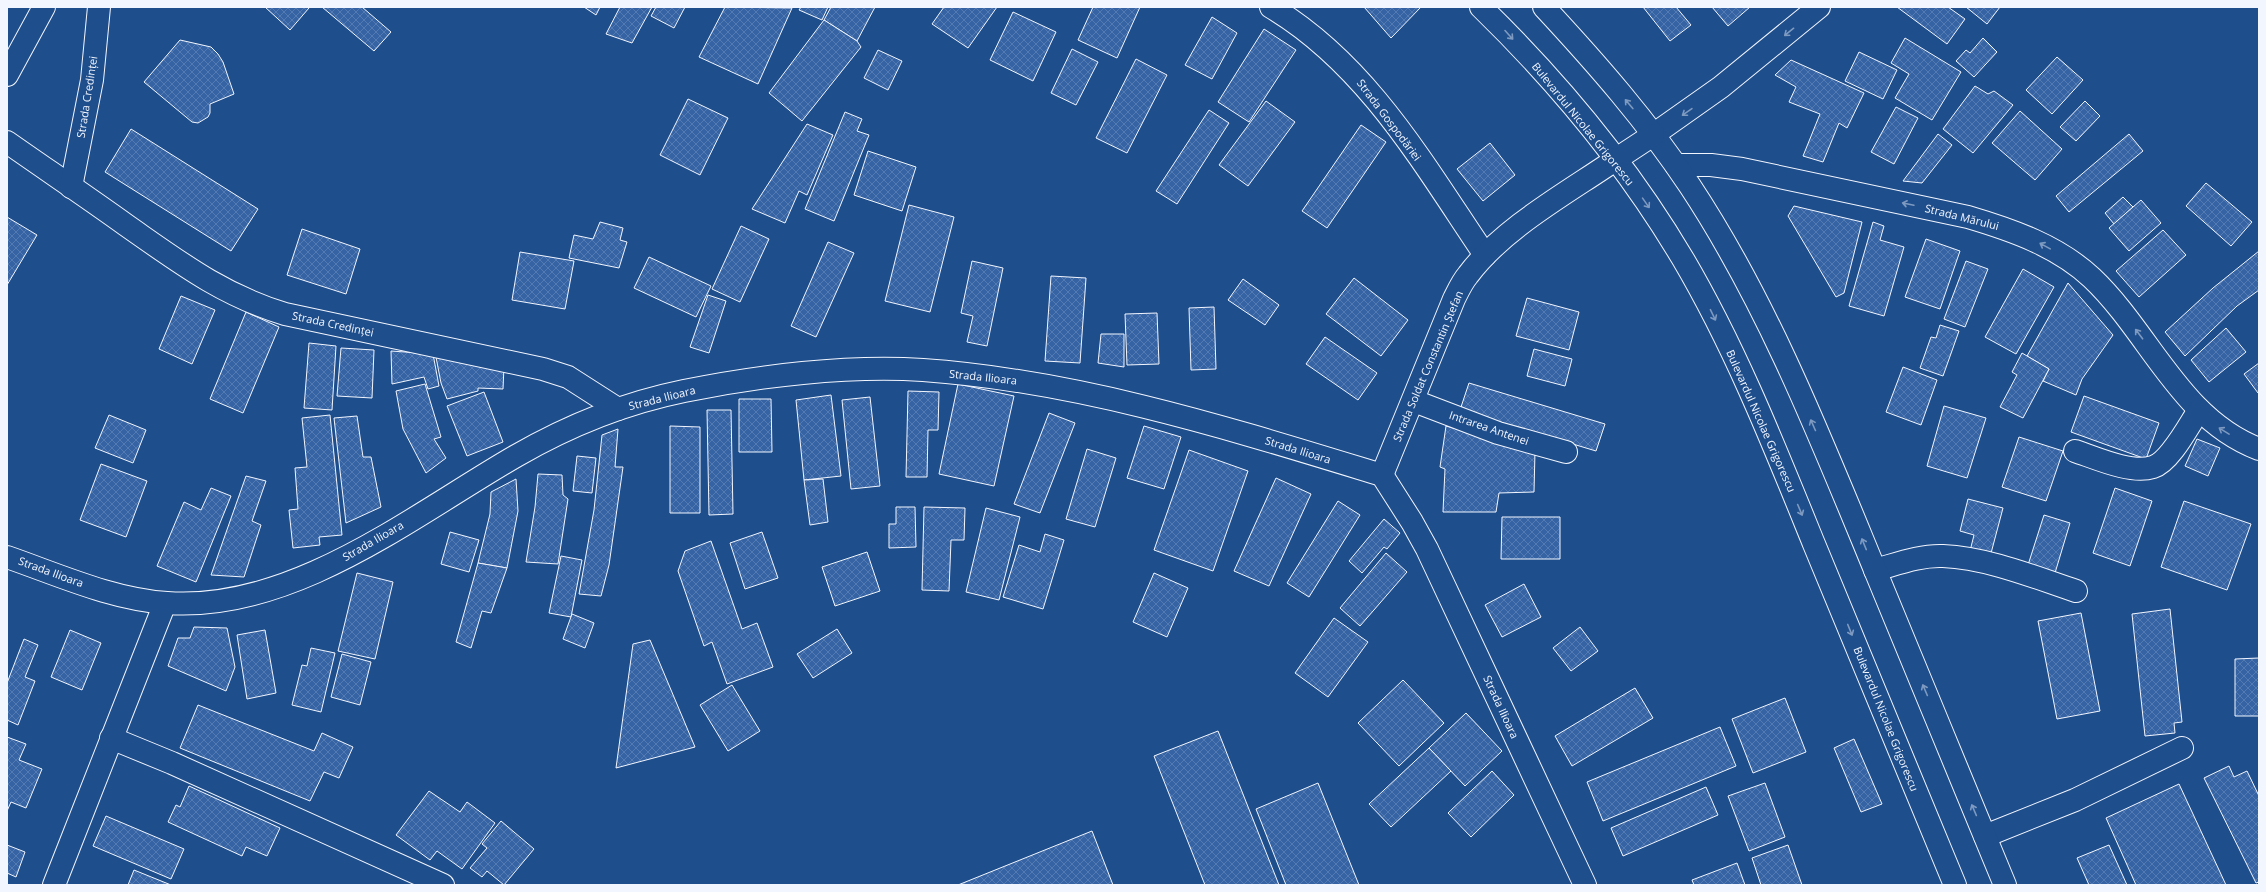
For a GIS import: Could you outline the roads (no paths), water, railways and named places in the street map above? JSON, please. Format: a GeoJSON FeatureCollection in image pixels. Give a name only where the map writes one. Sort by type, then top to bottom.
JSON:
{"type":"FeatureCollection","features":[{"type":"Feature","properties":{"kind":"street"},"geometry":{"type":"LineString","coordinates":[[7,75],[44,7]]}},
{"type":"Feature","properties":{"kind":"street","name":"Strada Credinței"},"geometry":{"type":"LineString","coordinates":[[71,187],[92,80],[99,7]]}},
{"type":"Feature","properties":{"kind":"street","name":"Strada Gospodăriei"},"geometry":{"type":"LineString","coordinates":[[1272,7],[1311,34],[1339,58],[1364,84],[1401,132],[1485,255]]}},
{"type":"Feature","properties":{"kind":"street","name":"Bulevardul Nicolae Grigorescu"},"geometry":{"type":"LineString","coordinates":[[1481,7],[1554,84],[1615,160],[1683,259],[1711,311],[1761,416],[1955,885]]}},
{"type":"Feature","properties":{"kind":"street"},"geometry":{"type":"LineString","coordinates":[[1544,7],[1589,56],[1676,165],[1723,239],[1757,303],[1800,394],[1875,570],[2005,885]]}},
{"type":"Feature","properties":{"kind":"street"},"geometry":{"type":"LineString","coordinates":[[1653,135],[1721,87],[1820,7]]}},
{"type":"Feature","properties":{"kind":"street","name":"Strada Soldat Constantin Ștefan"},"geometry":{"type":"LineString","coordinates":[[1382,475],[1414,401],[1454,299],[1467,276],[1485,255],[1514,230],[1653,135]]}},
{"type":"Feature","properties":{"kind":"street","name":"Strada Credinței"},"geometry":{"type":"LineString","coordinates":[[7,142],[190,270],[228,293],[284,314],[543,369],[568,377],[618,409]]}},
{"type":"Feature","properties":{"kind":"street","name":"Strada Mărului"},"geometry":{"type":"LineString","coordinates":[[1676,165],[1712,165],[1742,169],[1937,210],[2000,226],[2035,240],[2063,256],[2092,278],[2117,306],[2199,410],[2218,427],[2242,442],[2259,449]]}},
{"type":"Feature","properties":{"kind":"street","name":"Strada Ilioara"},"geometry":{"type":"LineString","coordinates":[[7,557],[115,594],[165,603],[208,602],[246,596],[280,587],[321,570],[362,548],[520,454],[591,419],[618,409],[683,391],[822,371],[921,370],[1021,381],[1154,407],[1382,475],[1412,522],[1427,549],[1585,885]]}},
{"type":"Feature","properties":{"kind":"street","name":"Intrarea Antenei"},"geometry":{"type":"LineString","coordinates":[[1414,401],[1498,433],[1566,452]]}},
{"type":"Feature","properties":{"kind":"street"},"geometry":{"type":"LineString","coordinates":[[2075,451],[2139,469],[2154,467],[2166,457],[2178,442],[2199,410]]}},
{"type":"Feature","properties":{"kind":"street"},"geometry":{"type":"LineString","coordinates":[[1875,570],[1912,559],[1942,556],[1964,558],[2020,572],[2076,591]]}},
{"type":"Feature","properties":{"kind":"street"},"geometry":{"type":"LineString","coordinates":[[54,885],[165,603]]}},
{"type":"Feature","properties":{"kind":"street"},"geometry":{"type":"LineString","coordinates":[[111,738],[172,763],[444,885]]}},
{"type":"Feature","properties":{"kind":"street"},"geometry":{"type":"LineString","coordinates":[[1985,836],[2075,800],[2182,748]]}}]}
